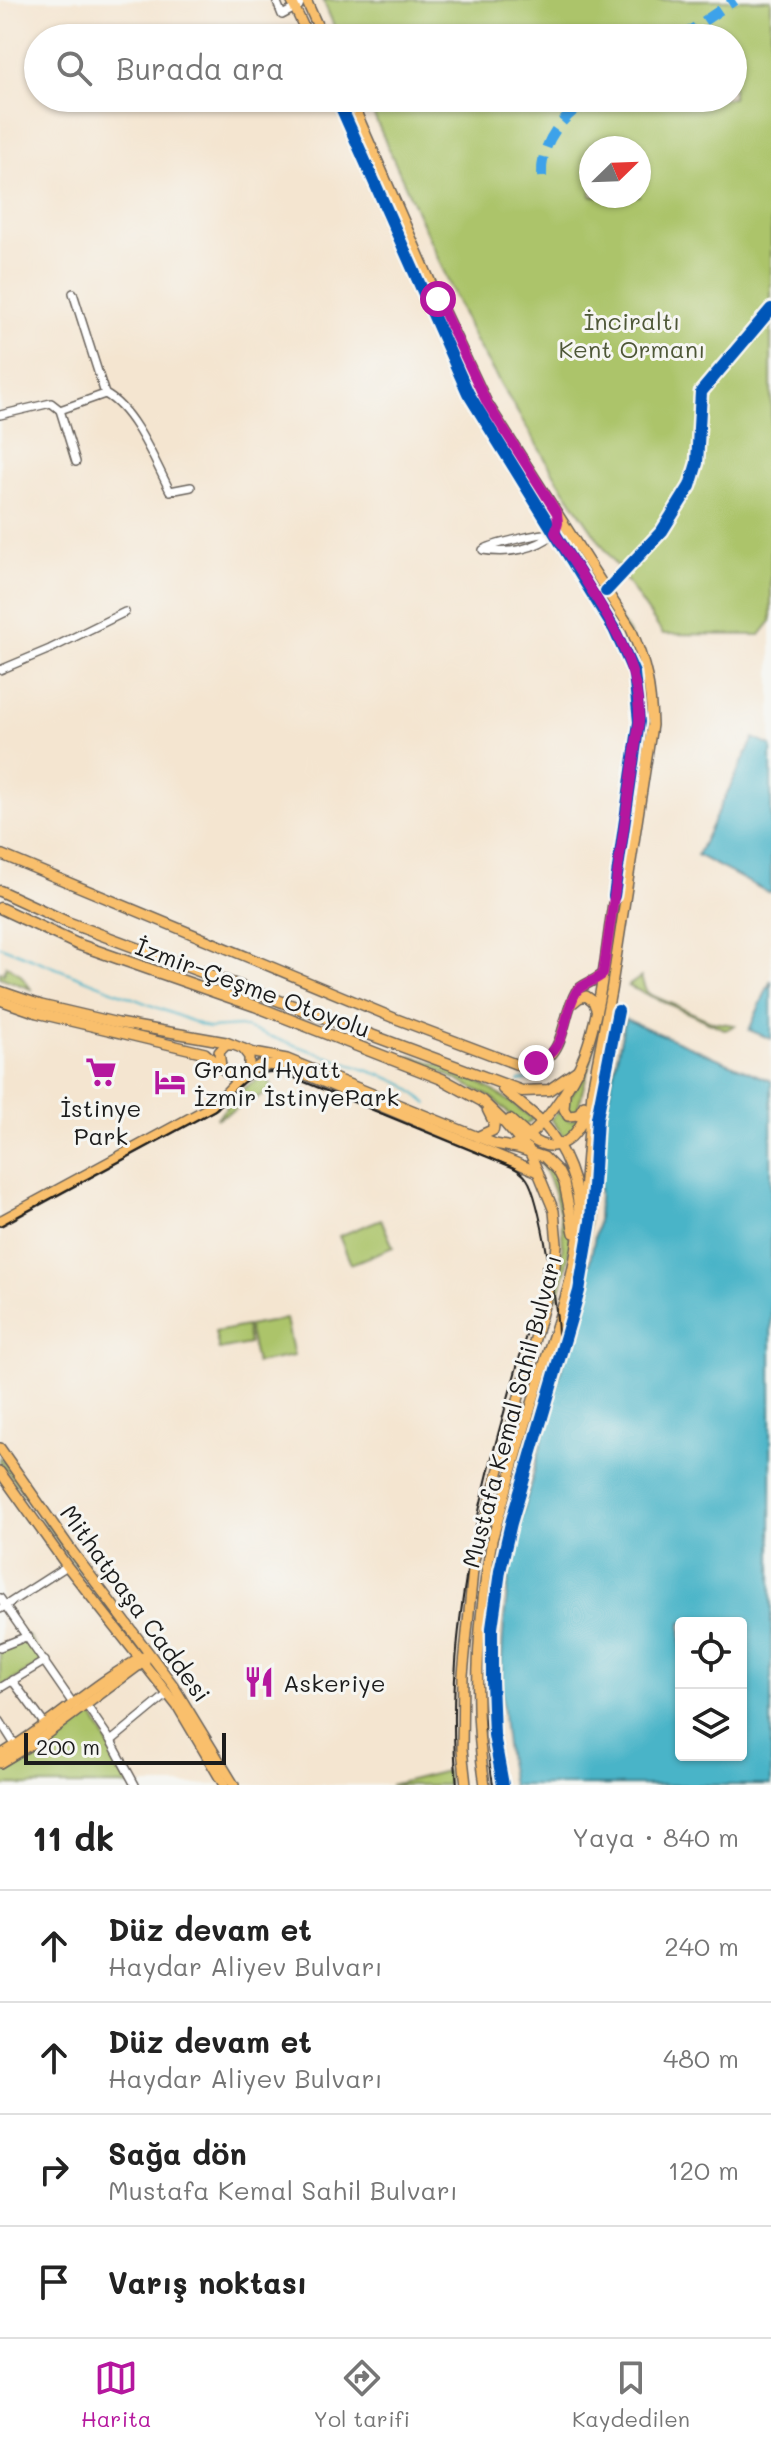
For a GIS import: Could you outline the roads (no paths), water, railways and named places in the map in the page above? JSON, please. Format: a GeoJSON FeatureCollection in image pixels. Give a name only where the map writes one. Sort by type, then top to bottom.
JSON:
{"type":"FeatureCollection","features":[{"type":"Feature","properties":{"kind":"highway","name":"İzmir-Çeşme Otoyolu"},"geometry":{"type":"LineString","coordinates":[[0,891],[67,922],[492,1081]]}},
{"type":"Feature","properties":{"kind":"highway","name":"İzmir-Çeşme Otoyolu"},"geometry":{"type":"LineString","coordinates":[[0,908],[51,933],[255,1006],[442,1079],[496,1107],[526,1143]]}},
{"type":"Feature","properties":{"kind":"highway"},"geometry":{"type":"LineString","coordinates":[[0,916],[51,933]]}},
{"type":"Feature","properties":{"kind":"highway"},"geometry":{"type":"LineString","coordinates":[[492,1081],[522,1091],[540,1092],[559,1085],[578,1070]]}},
{"type":"Feature","properties":{"kind":"highway","name":"Mustafa Kemal Sahil Bulvarı"},"geometry":{"type":"LineString","coordinates":[[492,1081],[541,1121]]}},
{"type":"Feature","properties":{"kind":"highway"},"geometry":{"type":"LineString","coordinates":[[478,1142],[494,1126],[492,1116],[482,1101]]}},
{"type":"Feature","properties":{"kind":"main road"},"geometry":{"type":"LineString","coordinates":[[298,2],[317,24]]}},
{"type":"Feature","properties":{"kind":"main road"},"geometry":{"type":"LineString","coordinates":[[298,2],[305,24]]}},
{"type":"Feature","properties":{"kind":"main road"},"geometry":{"type":"LineString","coordinates":[[343,112],[468,393],[614,629],[627,655],[638,690],[639,722],[603,974],[590,1036],[578,1070],[566,1091],[526,1143]]}},
{"type":"Feature","properties":{"kind":"main road"},"geometry":{"type":"LineString","coordinates":[[356,112],[487,403],[631,629],[651,687],[652,725],[611,991],[592,1090],[579,1220]]}},
{"type":"Feature","properties":{"kind":"main road"},"geometry":{"type":"LineString","coordinates":[[380,197],[393,192]]}},
{"type":"Feature","properties":{"kind":"main road"},"geometry":{"type":"LineString","coordinates":[[502,447],[512,441]]}},
{"type":"Feature","properties":{"kind":"main road"},"geometry":{"type":"LineString","coordinates":[[0,854],[509,1063],[530,1065],[553,1053],[579,989],[603,974]]}},
{"type":"Feature","properties":{"kind":"main road"},"geometry":{"type":"LineString","coordinates":[[0,991],[41,1005],[237,1045],[254,1053],[287,1059],[478,1142],[541,1174]]}},
{"type":"Feature","properties":{"kind":"main road"},"geometry":{"type":"LineString","coordinates":[[573,1003],[586,996],[593,1001],[596,1009]]}},
{"type":"Feature","properties":{"kind":"main road"},"geometry":{"type":"LineString","coordinates":[[0,1000],[37,1013],[205,1053],[228,1075],[242,1077],[260,1065],[285,1066],[478,1142],[503,1147],[526,1143],[558,1145],[575,1134],[581,1125],[592,1090]]}},
{"type":"Feature","properties":{"kind":"main road"},"geometry":{"type":"LineString","coordinates":[[0,1221],[214,1105],[249,1069],[250,1061],[246,1052],[237,1045],[222,1048],[219,1056],[221,1066]]}},
{"type":"Feature","properties":{"kind":"main road"},"geometry":{"type":"LineString","coordinates":[[566,1091],[564,1111],[572,1117],[580,1113],[592,1090]]}},
{"type":"Feature","properties":{"kind":"main road","name":"Mustafa Kemal Sahil Bulvarı"},"geometry":{"type":"LineString","coordinates":[[485,1785],[479,1747],[477,1691],[485,1576],[496,1525],[559,1324],[579,1220],[573,1180],[558,1145],[541,1121]]}},
{"type":"Feature","properties":{"kind":"main road"},"geometry":{"type":"LineString","coordinates":[[526,1143],[549,1162],[564,1183],[576,1247]]}},
{"type":"Feature","properties":{"kind":"main road","name":"Mustafa Kemal Sahil Bulvarı"},"geometry":{"type":"LineString","coordinates":[[467,1785],[462,1749],[463,1675],[474,1560],[555,1266],[557,1224],[541,1174],[526,1143]]}},
{"type":"Feature","properties":{"kind":"main road","name":"Mithatpaşa Caddesi"},"geometry":{"type":"LineString","coordinates":[[0,1448],[145,1658],[224,1785]]}},
{"type":"Feature","properties":{"kind":"main road","name":"Mithatpaşa Caddesi"},"geometry":{"type":"LineString","coordinates":[[0,1472],[67,1566],[195,1718],[234,1785]]}},
{"type":"Feature","properties":{"kind":"main road"},"geometry":{"type":"LineString","coordinates":[[0,1755],[145,1658]]}},
{"type":"Feature","properties":{"kind":"main road"},"geometry":{"type":"LineString","coordinates":[[0,1763],[87,1706],[145,1658]]}},
{"type":"Feature","properties":{"kind":"main road"},"geometry":{"type":"LineString","coordinates":[[74,1705],[87,1706]]}},
{"type":"Feature","properties":{"kind":"street"},"geometry":{"type":"LineString","coordinates":[[276,0],[282,15],[298,2]]}},
{"type":"Feature","properties":{"kind":"street"},"geometry":{"type":"LineString","coordinates":[[73,293],[105,394],[117,400],[136,427],[170,491],[191,487]]}},
{"type":"Feature","properties":{"kind":"street"},"geometry":{"type":"LineString","coordinates":[[60,410],[105,394]]}},
{"type":"Feature","properties":{"kind":"street"},"geometry":{"type":"LineString","coordinates":[[0,415],[51,403],[60,410],[76,462]]}},
{"type":"Feature","properties":{"kind":"street"},"geometry":{"type":"LineString","coordinates":[[557,513],[555,533],[535,547],[483,550],[494,544],[555,533],[568,539],[604,588]]}},
{"type":"Feature","properties":{"kind":"street"},"geometry":{"type":"LineString","coordinates":[[0,670],[125,612]]}},
{"type":"Feature","properties":{"kind":"street"},"geometry":{"type":"LineString","coordinates":[[3,1608],[67,1566]]}},
{"type":"Feature","properties":{"kind":"street"},"geometry":{"type":"LineString","coordinates":[[0,1598],[3,1608],[28,1636],[74,1705]]}},
{"type":"Feature","properties":{"kind":"street"},"geometry":{"type":"LineString","coordinates":[[0,1647],[28,1636]]}},
{"type":"Feature","properties":{"kind":"street"},"geometry":{"type":"LineString","coordinates":[[0,1688],[45,1661]]}},
{"type":"Feature","properties":{"kind":"street"},"geometry":{"type":"LineString","coordinates":[[12,1680],[46,1726]]}},
{"type":"Feature","properties":{"kind":"street"},"geometry":{"type":"LineString","coordinates":[[111,1741],[168,1694]]}},
{"type":"Feature","properties":{"kind":"street"},"geometry":{"type":"LineString","coordinates":[[87,1706],[135,1785]]}},
{"type":"Feature","properties":{"kind":"street"},"geometry":{"type":"LineString","coordinates":[[0,1721],[16,1746]]}},
{"type":"Feature","properties":{"kind":"water"},"geometry":{"type":"Polygon","coordinates":[[[754,738],[771,746],[769,893],[697,855],[754,738]]]}},
{"type":"Feature","properties":{"kind":"water"},"geometry":{"type":"Polygon","coordinates":[[[771,980],[771,1039],[749,1030],[771,980]]]}},
{"type":"Feature","properties":{"kind":"water"},"geometry":{"type":"Polygon","coordinates":[[[625,1019],[771,1081],[771,1785],[512,1785],[502,1693],[503,1631],[510,1570],[590,1261],[598,1220],[601,1150],[625,1019]]]}},
{"type":"Feature","properties":{"kind":"waterway"},"geometry":{"type":"LineString","coordinates":[[0,946],[209,1028],[240,1026],[389,1078],[405,1085],[428,1104]]}},
{"type":"Feature","properties":{"kind":"waterway"},"geometry":{"type":"LineString","coordinates":[[519,1081],[543,1078]]}},
{"type":"Feature","properties":{"kind":"tram line"},"geometry":{"type":"LineString","coordinates":[[0,1226],[215,1110],[243,1082],[269,1072],[280,1072],[512,1167],[524,1175],[532,1190],[543,1232],[558,1341],[507,1524],[487,1630],[485,1725],[493,1785]]}},
{"type":"Feature","properties":{"kind":"tram line"},"geometry":{"type":"LineString","coordinates":[[457,1785],[454,1718],[464,1590],[490,1464],[543,1276],[542,1266]]}},
{"type":"Feature","properties":{"kind":"place","name":"İstinye Park"},"geometry":{"type":"Point","coordinates":[101,1072]}},
{"type":"Feature","properties":{"kind":"place","name":"Grand Hyatt İzmir İstinyePark"},"geometry":{"type":"Point","coordinates":[170,1082]}},
{"type":"Feature","properties":{"kind":"place","name":"Askeriye"},"geometry":{"type":"Point","coordinates":[259,1682]}},
{"type":"Feature","properties":{"kind":"park label","name":"İnciraltı Kent Ormanı"},"geometry":{"type":"Point","coordinates":[632,334]}}]}
